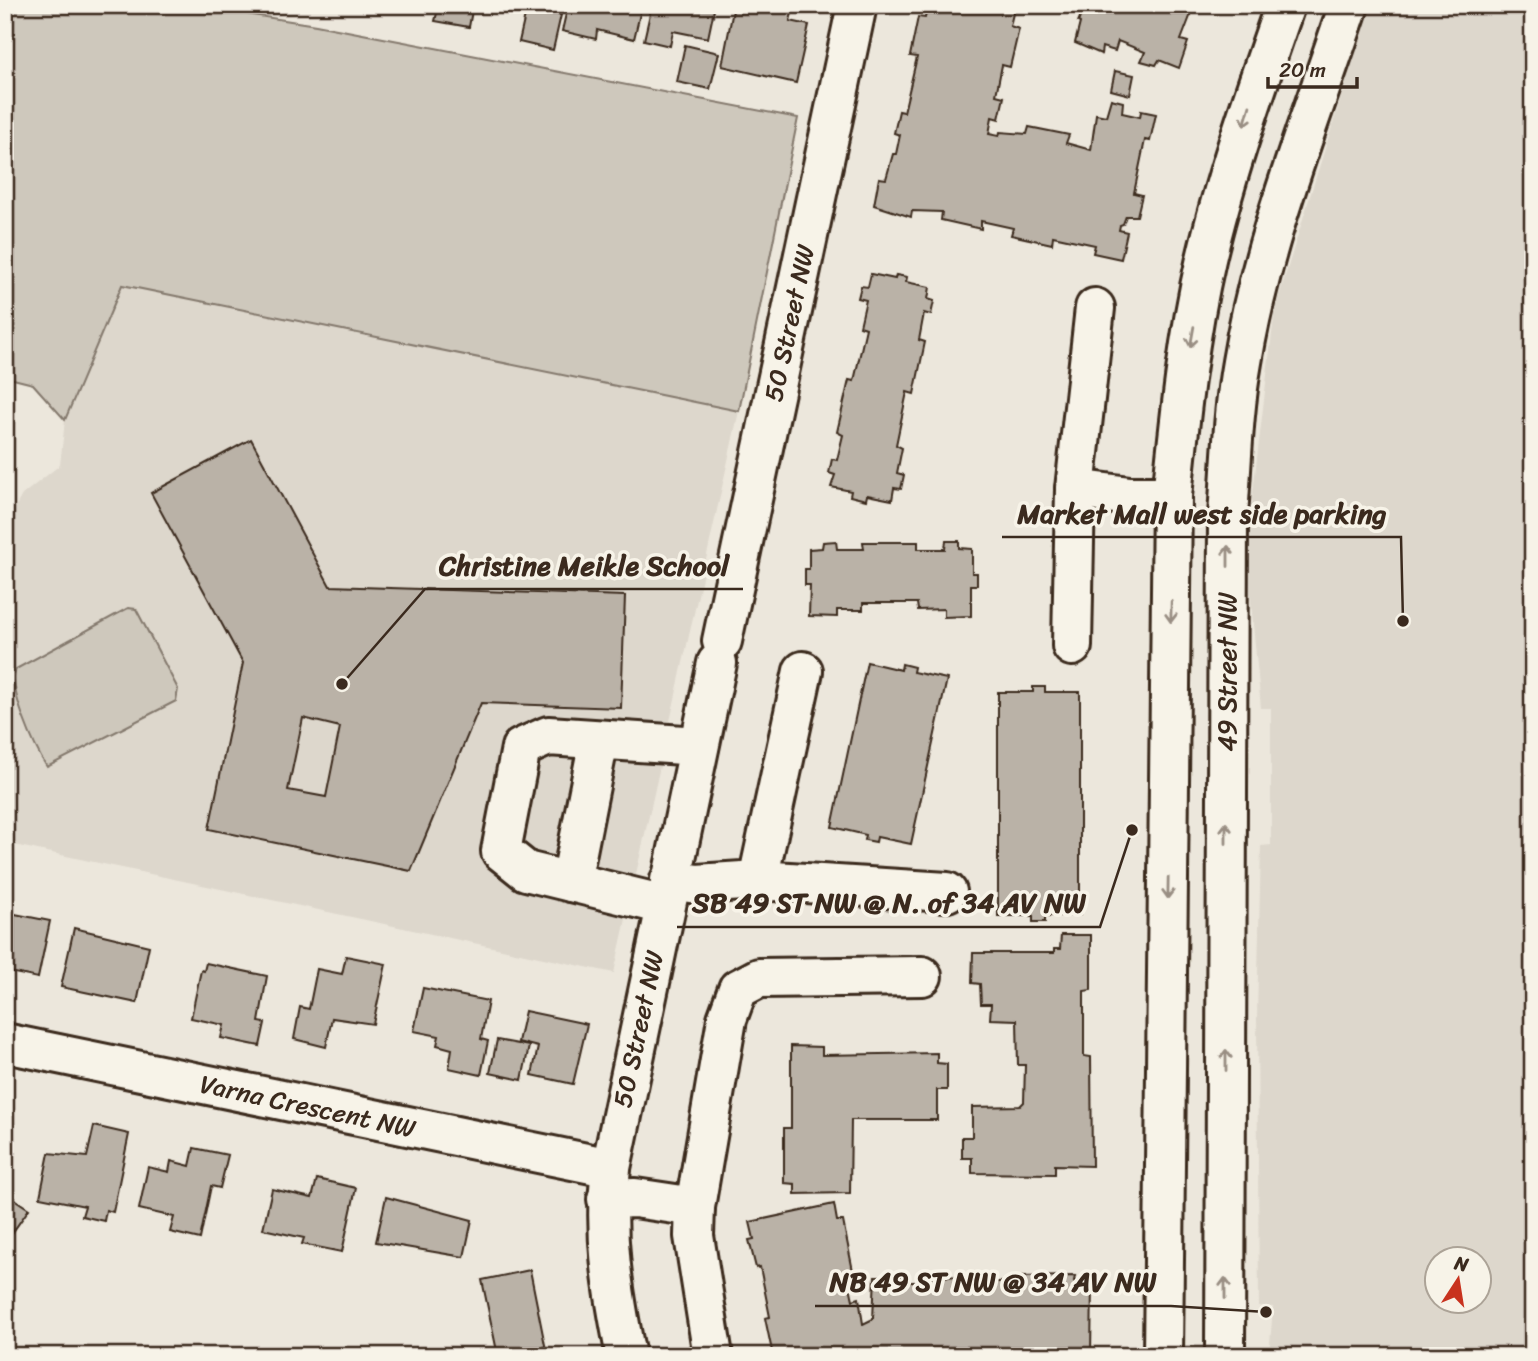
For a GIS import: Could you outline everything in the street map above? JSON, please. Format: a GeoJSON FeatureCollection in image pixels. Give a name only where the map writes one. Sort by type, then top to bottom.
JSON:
{"type":"FeatureCollection","features":[{"type":"Feature","properties":{"kind":"street","name":"50 Street NW"},"geometry":{"type":"LineString","coordinates":[[626,1356],[611,1282],[609,1184],[667,892],[857,5]]}},
{"type":"Feature","properties":{"kind":"street"},"geometry":{"type":"LineString","coordinates":[[1163,1356],[1172,496],[1184,382],[1206,259],[1252,101],[1285,5]]}},
{"type":"Feature","properties":{"kind":"street","name":"49 Street NW"},"geometry":{"type":"LineString","coordinates":[[1224,1356],[1228,515],[1235,415],[1242,361],[1278,217],[1349,5]]}},
{"type":"Feature","properties":{"kind":"street"},"geometry":{"type":"LineString","coordinates":[[1072,646],[1075,489],[1096,308]]}},
{"type":"Feature","properties":{"kind":"street"},"geometry":{"type":"LineString","coordinates":[[1075,489],[1130,496],[1172,496]]}},
{"type":"Feature","properties":{"kind":"street"},"geometry":{"type":"LineString","coordinates":[[758,880],[803,671]]}},
{"type":"Feature","properties":{"kind":"street"},"geometry":{"type":"LineString","coordinates":[[699,746],[548,736],[522,748],[501,851],[526,871],[571,882],[667,892],[697,884],[758,880],[947,892]]}},
{"type":"Feature","properties":{"kind":"street"},"geometry":{"type":"LineString","coordinates":[[571,882],[598,740]]}},
{"type":"Feature","properties":{"kind":"street"},"geometry":{"type":"LineString","coordinates":[[713,1356],[694,1236],[695,1207],[727,1019],[738,989],[760,978],[922,976]]}},
{"type":"Feature","properties":{"kind":"street","name":"Varna Crescent NW"},"geometry":{"type":"LineString","coordinates":[[5,1043],[609,1184],[635,1198],[695,1207]]}},
{"type":"Feature","properties":{"kind":"shaded area"},"geometry":{"type":"Polygon","coordinates":[[[5,5],[190,5],[316,25],[798,118],[739,411],[122,285],[65,420],[33,384],[5,377],[5,5]]]}},
{"type":"Feature","properties":{"kind":"shaded area"},"geometry":{"type":"Polygon","coordinates":[[[1370,5],[1533,5],[1533,1356],[1269,1356],[1273,1307],[1259,1306],[1257,1017],[1261,846],[1271,845],[1271,708],[1261,708],[1246,550],[1275,308],[1370,5]]]}},
{"type":"Feature","properties":{"kind":"shaded area"},"geometry":{"type":"Polygon","coordinates":[[[122,285],[739,411],[614,973],[5,843],[5,526],[22,495],[60,465],[65,420],[122,285]]]}},
{"type":"Feature","properties":{"kind":"shaded area"},"geometry":{"type":"Polygon","coordinates":[[[128,608],[136,609],[178,689],[176,701],[47,767],[19,703],[14,678],[16,669],[128,608]]]}},
{"type":"Feature","properties":{"kind":"building"},"geometry":{"type":"Polygon","coordinates":[[[439,5],[473,5],[469,27],[435,21],[439,5]]]}},
{"type":"Feature","properties":{"kind":"building"},"geometry":{"type":"Polygon","coordinates":[[[568,5],[642,5],[634,39],[597,30],[596,39],[562,31],[568,5]]]}},
{"type":"Feature","properties":{"kind":"building"},"geometry":{"type":"Polygon","coordinates":[[[652,5],[715,5],[708,38],[673,31],[670,46],[644,40],[652,5]]]}},
{"type":"Feature","properties":{"kind":"building"},"geometry":{"type":"Polygon","coordinates":[[[734,5],[794,5],[790,21],[809,25],[796,83],[722,66],[734,5]]]}},
{"type":"Feature","properties":{"kind":"building"},"geometry":{"type":"Polygon","coordinates":[[[928,5],[1015,5],[1010,26],[1019,29],[1010,67],[1002,65],[996,95],[1004,97],[999,119],[992,117],[989,134],[1027,134],[1029,127],[1069,135],[1066,143],[1091,150],[1096,114],[1106,116],[1111,99],[1123,102],[1122,113],[1140,117],[1141,111],[1156,114],[1150,141],[1145,140],[1134,193],[1142,195],[1137,216],[1126,216],[1120,225],[1119,230],[1127,232],[1121,259],[1093,253],[1095,245],[1053,236],[1052,244],[1011,235],[1013,228],[981,221],[981,229],[941,220],[942,212],[912,211],[911,217],[874,205],[879,178],[886,179],[893,154],[896,154],[900,135],[894,133],[899,111],[904,112],[917,57],[910,56],[918,17],[925,18],[928,5]]]}},
{"type":"Feature","properties":{"kind":"building"},"geometry":{"type":"Polygon","coordinates":[[[1090,5],[1186,5],[1183,12],[1191,14],[1181,40],[1188,42],[1179,68],[1159,60],[1156,65],[1141,61],[1145,52],[1118,41],[1115,51],[1102,47],[1101,54],[1075,43],[1080,23],[1078,22],[1084,8],[1089,10],[1090,5]]]}},
{"type":"Feature","properties":{"kind":"building"},"geometry":{"type":"Polygon","coordinates":[[[527,7],[561,15],[553,50],[519,42],[527,7]]]}},
{"type":"Feature","properties":{"kind":"building"},"geometry":{"type":"Polygon","coordinates":[[[685,45],[719,53],[710,89],[677,82],[685,45]]]}},
{"type":"Feature","properties":{"kind":"building"},"geometry":{"type":"Polygon","coordinates":[[[1115,71],[1134,75],[1130,95],[1111,90],[1115,71]]]}},
{"type":"Feature","properties":{"kind":"building"},"geometry":{"type":"Polygon","coordinates":[[[871,274],[895,279],[896,275],[907,277],[906,282],[930,287],[928,299],[934,301],[931,315],[924,313],[919,340],[925,342],[914,394],[907,392],[896,445],[902,448],[897,473],[904,475],[901,489],[894,488],[892,500],[867,495],[866,500],[850,496],[851,491],[831,487],[835,475],[829,473],[832,459],[837,460],[843,435],[837,432],[849,380],[854,381],[866,328],[860,326],[866,300],[858,298],[861,286],[868,287],[871,274]]]}},
{"type":"Feature","properties":{"kind":"building"},"geometry":{"type":"Polygon","coordinates":[[[251,439],[330,586],[625,596],[621,708],[481,703],[411,871],[209,829],[243,663],[151,493],[251,439]],[[303,718],[288,790],[326,797],[340,727],[303,718]]]}},
{"type":"Feature","properties":{"kind":"building"},"geometry":{"type":"Polygon","coordinates":[[[836,541],[837,549],[864,549],[863,542],[918,542],[918,549],[945,549],[946,541],[959,541],[959,548],[972,549],[972,573],[977,573],[977,585],[971,585],[971,616],[944,617],[944,609],[918,610],[917,603],[863,603],[863,610],[837,610],[837,617],[809,616],[810,585],[805,585],[805,569],[809,569],[809,549],[822,548],[823,542],[836,541]]]}},
{"type":"Feature","properties":{"kind":"building"},"geometry":{"type":"Polygon","coordinates":[[[867,662],[901,670],[902,664],[914,667],[913,672],[947,679],[911,844],[877,837],[876,842],[865,840],[866,835],[832,827],[867,662]]]}},
{"type":"Feature","properties":{"kind":"building"},"geometry":{"type":"Polygon","coordinates":[[[1033,687],[1045,687],[1045,692],[1080,692],[1080,915],[1045,916],[1045,922],[1033,922],[1033,916],[998,916],[998,692],[1033,692],[1033,687]]]}},
{"type":"Feature","properties":{"kind":"building"},"geometry":{"type":"Polygon","coordinates":[[[5,912],[50,921],[38,978],[5,971],[5,912]]]}},
{"type":"Feature","properties":{"kind":"building"},"geometry":{"type":"Polygon","coordinates":[[[74,928],[149,946],[137,1003],[61,987],[74,928]]]}},
{"type":"Feature","properties":{"kind":"building"},"geometry":{"type":"Polygon","coordinates":[[[1061,935],[1091,935],[1091,990],[1084,991],[1084,1056],[1091,1057],[1092,1166],[1055,1165],[1055,1174],[972,1173],[972,1158],[962,1158],[962,1137],[972,1137],[972,1107],[1020,1106],[1024,1102],[1025,1065],[1018,1065],[1017,1020],[990,1019],[991,1004],[981,1004],[980,984],[972,983],[973,953],[1054,953],[1054,949],[1060,949],[1061,935]]]}},
{"type":"Feature","properties":{"kind":"building"},"geometry":{"type":"Polygon","coordinates":[[[346,956],[386,964],[373,1024],[332,1018],[326,1047],[294,1039],[300,1007],[309,1009],[317,969],[342,974],[346,956]]]}},
{"type":"Feature","properties":{"kind":"building"},"geometry":{"type":"Polygon","coordinates":[[[206,963],[267,976],[259,1022],[265,1023],[260,1046],[221,1038],[224,1025],[191,1018],[201,970],[204,971],[206,963]]]}},
{"type":"Feature","properties":{"kind":"building"},"geometry":{"type":"Polygon","coordinates":[[[423,988],[488,1001],[481,1039],[488,1041],[481,1075],[449,1068],[452,1049],[437,1045],[439,1036],[414,1031],[423,988]]]}},
{"type":"Feature","properties":{"kind":"building"},"geometry":{"type":"Polygon","coordinates":[[[525,1011],[587,1024],[573,1084],[532,1075],[538,1047],[518,1042],[525,1011]]]}},
{"type":"Feature","properties":{"kind":"building"},"geometry":{"type":"Polygon","coordinates":[[[497,1040],[529,1046],[522,1080],[490,1073],[497,1040]]]}},
{"type":"Feature","properties":{"kind":"building"},"geometry":{"type":"Polygon","coordinates":[[[791,1046],[822,1047],[822,1055],[937,1053],[937,1063],[947,1064],[947,1090],[937,1090],[937,1120],[851,1120],[850,1193],[795,1194],[795,1184],[784,1183],[784,1128],[791,1128],[791,1046]]]}},
{"type":"Feature","properties":{"kind":"building"},"geometry":{"type":"Polygon","coordinates":[[[94,1126],[129,1134],[113,1212],[106,1210],[104,1221],[82,1216],[85,1206],[40,1197],[49,1153],[87,1157],[94,1126]]]}},
{"type":"Feature","properties":{"kind":"building"},"geometry":{"type":"Polygon","coordinates":[[[194,1148],[228,1155],[220,1188],[211,1186],[200,1239],[170,1232],[174,1217],[139,1209],[148,1167],[169,1172],[171,1161],[190,1166],[194,1148]]]}},
{"type":"Feature","properties":{"kind":"building"},"geometry":{"type":"Polygon","coordinates":[[[317,1179],[356,1188],[342,1252],[302,1244],[304,1238],[263,1229],[272,1189],[312,1198],[317,1179]]]}},
{"type":"Feature","properties":{"kind":"building"},"geometry":{"type":"Polygon","coordinates":[[[5,1193],[29,1209],[5,1243],[5,1193]]]}},
{"type":"Feature","properties":{"kind":"building"},"geometry":{"type":"Polygon","coordinates":[[[386,1197],[472,1220],[464,1257],[376,1242],[386,1197]]]}},
{"type":"Feature","properties":{"kind":"building"},"geometry":{"type":"Polygon","coordinates":[[[834,1204],[837,1221],[843,1221],[854,1276],[848,1277],[853,1300],[859,1298],[863,1324],[873,1319],[875,1276],[904,1276],[904,1282],[926,1282],[926,1276],[983,1277],[983,1282],[1016,1282],[1017,1277],[1075,1276],[1074,1281],[1092,1282],[1091,1356],[874,1356],[874,1352],[864,1356],[773,1356],[765,1318],[770,1317],[760,1267],[756,1268],[749,1240],[754,1239],[750,1222],[834,1204]]]}},
{"type":"Feature","properties":{"kind":"building"},"geometry":{"type":"Polygon","coordinates":[[[530,1270],[546,1350],[521,1356],[498,1356],[482,1280],[530,1270]]]}},
{"type":"Feature","properties":{"kind":"place","name":"Market Mall west side parking"},"geometry":{"type":"Point","coordinates":[1403,621]}},
{"type":"Feature","properties":{"kind":"place","name":"Christine Meikle School"},"geometry":{"type":"Point","coordinates":[342,684]}},
{"type":"Feature","properties":{"kind":"place","name":"SB 49 ST NW @ N. of 34 AV NW"},"geometry":{"type":"Point","coordinates":[1132,830]}},
{"type":"Feature","properties":{"kind":"place","name":"NB 49 ST NW @ 34 AV NW"},"geometry":{"type":"Point","coordinates":[1266,1312]}}]}
